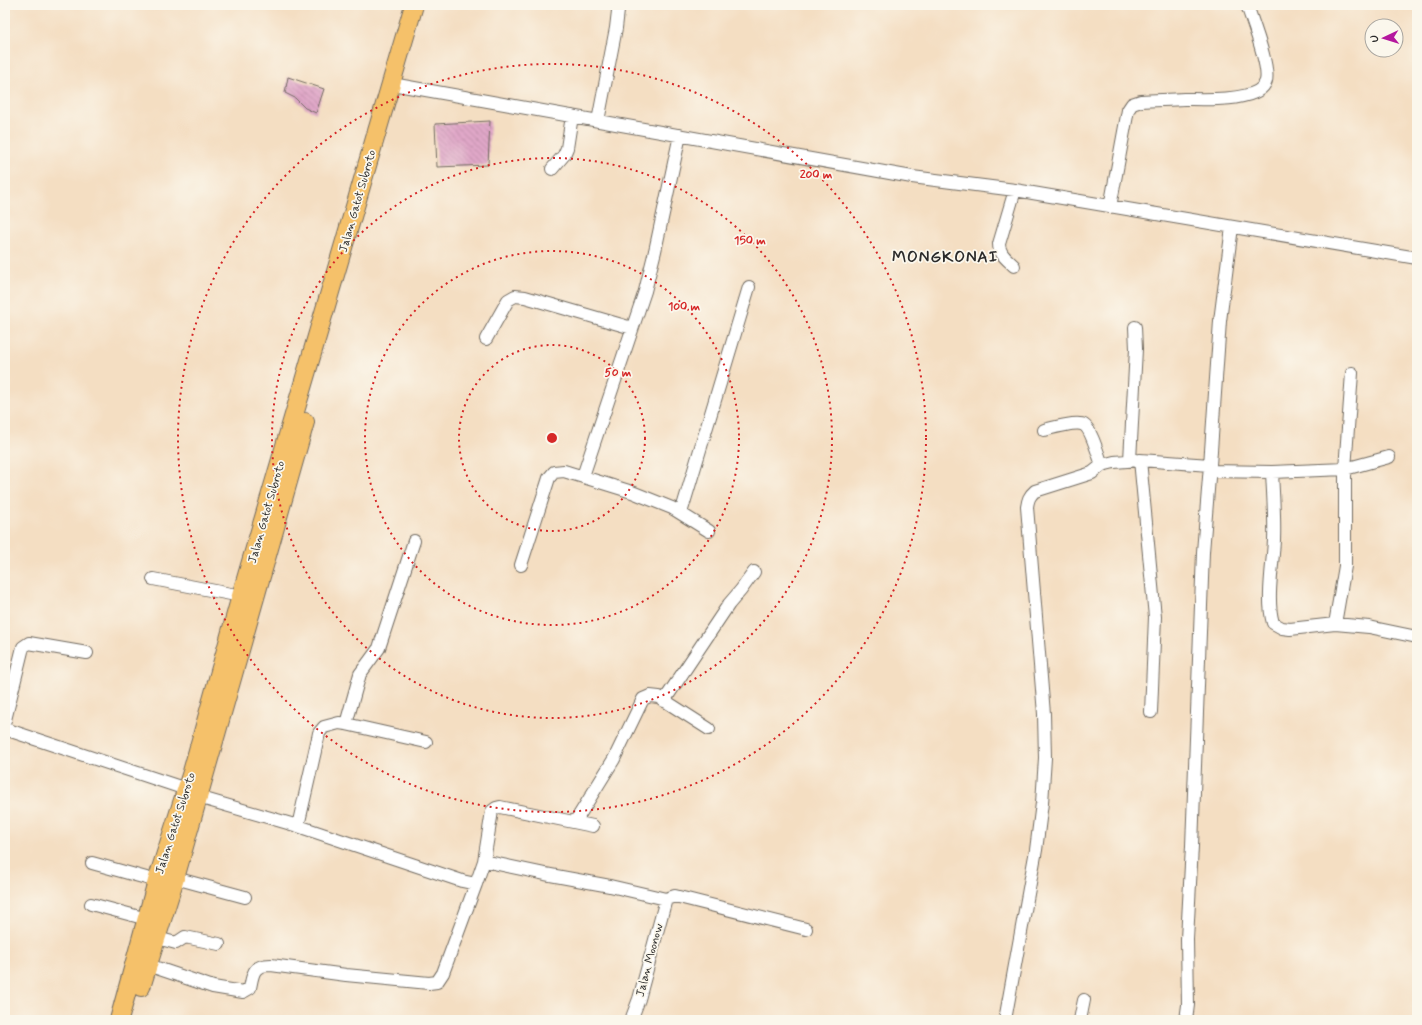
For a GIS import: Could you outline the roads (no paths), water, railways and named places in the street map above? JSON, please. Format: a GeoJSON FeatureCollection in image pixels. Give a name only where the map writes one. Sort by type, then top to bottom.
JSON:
{"type":"FeatureCollection","features":[{"type":"Feature","properties":{"kind":"highway","name":"Jalan Gatot Subroto"},"geometry":{"type":"LineString","coordinates":[[119,1020],[157,881],[189,793],[260,577],[398,85],[414,5]]}},
{"type":"Feature","properties":{"kind":"highway","name":"Jalan Gatot Subroto"},"geometry":{"type":"LineString","coordinates":[[132,1020],[175,878],[192,772],[241,596],[398,85],[428,5]]}},
{"type":"Feature","properties":{"kind":"street"},"geometry":{"type":"LineString","coordinates":[[598,121],[616,28],[618,11],[617,5]]}},
{"type":"Feature","properties":{"kind":"street"},"geometry":{"type":"LineString","coordinates":[[1110,206],[1128,110],[1132,104],[1141,101],[1232,99],[1252,94],[1262,89],[1266,83],[1266,68],[1247,5]]}},
{"type":"Feature","properties":{"kind":"street"},"geometry":{"type":"LineString","coordinates":[[398,85],[912,177],[1015,190],[1417,258]]}},
{"type":"Feature","properties":{"kind":"street"},"geometry":{"type":"LineString","coordinates":[[552,169],[564,155],[567,148],[572,116]]}},
{"type":"Feature","properties":{"kind":"street"},"geometry":{"type":"LineString","coordinates":[[583,476],[645,291],[680,135]]}},
{"type":"Feature","properties":{"kind":"street"},"geometry":{"type":"LineString","coordinates":[[1014,266],[1002,255],[999,250],[999,244],[1015,190]]}},
{"type":"Feature","properties":{"kind":"street"},"geometry":{"type":"LineString","coordinates":[[1186,1020],[1188,1005],[1187,940],[1203,552],[1220,321],[1232,226]]}},
{"type":"Feature","properties":{"kind":"street"},"geometry":{"type":"LineString","coordinates":[[681,513],[749,287]]}},
{"type":"Feature","properties":{"kind":"street"},"geometry":{"type":"LineString","coordinates":[[486,339],[508,300],[515,296],[557,306],[632,328]]}},
{"type":"Feature","properties":{"kind":"street"},"geometry":{"type":"LineString","coordinates":[[1134,327],[1136,349],[1135,460],[1155,617],[1151,712]]}},
{"type":"Feature","properties":{"kind":"street"},"geometry":{"type":"LineString","coordinates":[[1335,624],[1345,566],[1345,469],[1352,373]]}},
{"type":"Feature","properties":{"kind":"street"},"geometry":{"type":"LineString","coordinates":[[1044,430],[1077,424],[1084,425],[1089,430],[1102,465]]}},
{"type":"Feature","properties":{"kind":"street"},"geometry":{"type":"LineString","coordinates":[[1005,1020],[1036,850],[1042,803],[1045,758],[1044,714],[1027,507],[1028,500],[1031,495],[1035,491],[1092,472],[1102,465],[1135,460],[1210,468],[1272,472],[1345,469],[1389,457]]}},
{"type":"Feature","properties":{"kind":"street"},"geometry":{"type":"LineString","coordinates":[[521,564],[549,478],[554,472],[564,471],[632,492],[681,513],[709,531]]}},
{"type":"Feature","properties":{"kind":"street"},"geometry":{"type":"LineString","coordinates":[[1272,472],[1274,538],[1270,616],[1273,623],[1282,628],[1290,629],[1335,624],[1369,627],[1417,637]]}},
{"type":"Feature","properties":{"kind":"street"},"geometry":{"type":"LineString","coordinates":[[346,724],[360,674],[379,648],[414,541]]}},
{"type":"Feature","properties":{"kind":"street"},"geometry":{"type":"LineString","coordinates":[[664,701],[729,604],[754,572]]}},
{"type":"Feature","properties":{"kind":"street"},"geometry":{"type":"LineString","coordinates":[[153,579],[241,596]]}},
{"type":"Feature","properties":{"kind":"street"},"geometry":{"type":"LineString","coordinates":[[5,720],[23,647],[29,643],[87,653]]}},
{"type":"Feature","properties":{"kind":"street"},"geometry":{"type":"LineString","coordinates":[[575,822],[614,758],[643,699],[650,696],[659,697],[709,728]]}},
{"type":"Feature","properties":{"kind":"street"},"geometry":{"type":"LineString","coordinates":[[298,826],[320,733],[324,727],[332,724],[346,724],[426,742]]}},
{"type":"Feature","properties":{"kind":"street"},"geometry":{"type":"LineString","coordinates":[[5,729],[189,793],[298,826],[462,881],[476,884]]}},
{"type":"Feature","properties":{"kind":"street"},"geometry":{"type":"LineString","coordinates":[[148,965],[213,987],[243,992],[250,988],[257,967],[263,965],[429,983],[437,982],[443,973],[484,861],[492,811],[500,807],[593,826]]}},
{"type":"Feature","properties":{"kind":"street"},"geometry":{"type":"LineString","coordinates":[[484,861],[610,886],[666,899],[675,896],[806,929]]}},
{"type":"Feature","properties":{"kind":"street"},"geometry":{"type":"LineString","coordinates":[[92,863],[157,881]]}},
{"type":"Feature","properties":{"kind":"street"},"geometry":{"type":"LineString","coordinates":[[175,878],[245,897]]}},
{"type":"Feature","properties":{"kind":"street","name":"Jalan Moonow"},"geometry":{"type":"LineString","coordinates":[[631,1020],[639,999],[666,899]]}},
{"type":"Feature","properties":{"kind":"street"},"geometry":{"type":"LineString","coordinates":[[91,904],[147,919]]}},
{"type":"Feature","properties":{"kind":"street"},"geometry":{"type":"LineString","coordinates":[[157,938],[176,943],[185,937],[219,944]]}},
{"type":"Feature","properties":{"kind":"street"},"geometry":{"type":"LineString","coordinates":[[1080,1020],[1084,1000]]}},
{"type":"Feature","properties":{"kind":"district","name":"MONGKONAI"},"geometry":{"type":"Point","coordinates":[945,256]}}]}
